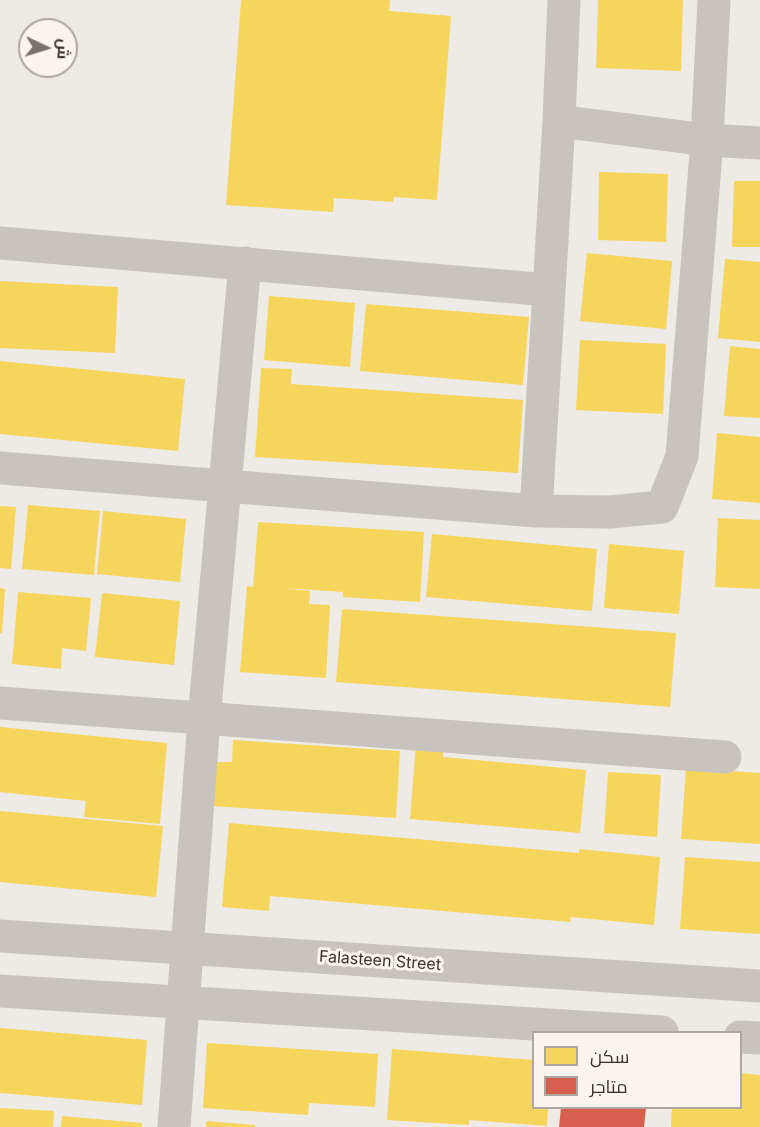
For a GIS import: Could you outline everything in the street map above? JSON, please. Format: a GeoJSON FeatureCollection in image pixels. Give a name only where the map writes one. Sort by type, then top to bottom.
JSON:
{"type":"FeatureCollection","features":[{"type":"Feature","properties":{"kind":"street"},"geometry":{"type":"LineString","coordinates":[[536,511],[564,0]]}},
{"type":"Feature","properties":{"kind":"street"},"geometry":{"type":"LineString","coordinates":[[0,468],[536,511],[610,512],[662,507],[682,456],[706,140],[714,0]]}},
{"type":"Feature","properties":{"kind":"street"},"geometry":{"type":"LineString","coordinates":[[559,121],[706,140],[760,143]]}},
{"type":"Feature","properties":{"kind":"street"},"geometry":{"type":"LineString","coordinates":[[0,243],[245,262],[549,290]]}},
{"type":"Feature","properties":{"kind":"street"},"geometry":{"type":"LineString","coordinates":[[174,1127],[204,719],[245,262]]}},
{"type":"Feature","properties":{"kind":"street"},"geometry":{"type":"LineString","coordinates":[[0,703],[725,757]]}},
{"type":"Feature","properties":{"kind":"street","name":"Falasteen Street"},"geometry":{"type":"LineString","coordinates":[[0,936],[760,986]]}},
{"type":"Feature","properties":{"kind":"street"},"geometry":{"type":"LineString","coordinates":[[0,991],[646,1031]]}},
{"type":"Feature","properties":{"kind":"street"},"geometry":{"type":"LineString","coordinates":[[742,1037],[760,1038]]}},
{"type":"Feature","properties":{"kind":"building: سكن"},"geometry":{"type":"Polygon","coordinates":[[[241,0],[390,0],[389,11],[451,16],[437,200],[394,197],[393,202],[334,198],[333,212],[226,205],[241,0]]]}},
{"type":"Feature","properties":{"kind":"building: سكن"},"geometry":{"type":"Polygon","coordinates":[[[598,0],[683,0],[681,71],[596,68],[598,0]]]}},
{"type":"Feature","properties":{"kind":"building: سكن"},"geometry":{"type":"Polygon","coordinates":[[[599,172],[668,174],[666,242],[598,240],[599,172]]]}},
{"type":"Feature","properties":{"kind":"building: سكن"},"geometry":{"type":"Polygon","coordinates":[[[734,181],[760,181],[760,247],[732,247],[734,181]]]}},
{"type":"Feature","properties":{"kind":"building: سكن"},"geometry":{"type":"Polygon","coordinates":[[[587,253],[672,261],[666,329],[580,321],[587,253]]]}},
{"type":"Feature","properties":{"kind":"building: سكن"},"geometry":{"type":"Polygon","coordinates":[[[725,259],[760,262],[760,342],[718,338],[725,259]]]}},
{"type":"Feature","properties":{"kind":"building: سكن"},"geometry":{"type":"Polygon","coordinates":[[[0,281],[118,287],[115,353],[0,348],[0,281]]]}},
{"type":"Feature","properties":{"kind":"building: سكن"},"geometry":{"type":"Polygon","coordinates":[[[269,296],[355,303],[350,367],[264,360],[269,296]]]}},
{"type":"Feature","properties":{"kind":"building: سكن"},"geometry":{"type":"Polygon","coordinates":[[[366,304],[529,317],[523,385],[360,371],[366,304]]]}},
{"type":"Feature","properties":{"kind":"building: سكن"},"geometry":{"type":"Polygon","coordinates":[[[580,340],[666,344],[663,414],[576,410],[580,340]]]}},
{"type":"Feature","properties":{"kind":"building: سكن"},"geometry":{"type":"Polygon","coordinates":[[[730,346],[760,349],[760,418],[724,416],[730,346]]]}},
{"type":"Feature","properties":{"kind":"building: سكن"},"geometry":{"type":"Polygon","coordinates":[[[0,361],[185,379],[178,451],[0,434],[0,361]]]}},
{"type":"Feature","properties":{"kind":"building: سكن"},"geometry":{"type":"Polygon","coordinates":[[[261,368],[292,369],[291,384],[523,400],[518,473],[255,457],[261,368]]]}},
{"type":"Feature","properties":{"kind":"building: سكن"},"geometry":{"type":"Polygon","coordinates":[[[717,433],[760,437],[760,503],[712,499],[717,433]]]}},
{"type":"Feature","properties":{"kind":"building: سكن"},"geometry":{"type":"Polygon","coordinates":[[[28,505],[100,511],[94,575],[22,569],[28,505]]]}},
{"type":"Feature","properties":{"kind":"building: سكن"},"geometry":{"type":"Polygon","coordinates":[[[0,506],[16,507],[11,569],[0,568],[0,506]]]}},
{"type":"Feature","properties":{"kind":"building: سكن"},"geometry":{"type":"Polygon","coordinates":[[[103,511],[186,519],[180,582],[97,574],[103,511]]]}},
{"type":"Feature","properties":{"kind":"building: سكن"},"geometry":{"type":"Polygon","coordinates":[[[718,518],[760,520],[760,589],[715,587],[718,518]]]}},
{"type":"Feature","properties":{"kind":"building: سكن"},"geometry":{"type":"Polygon","coordinates":[[[258,522],[424,532],[420,602],[343,597],[343,592],[283,588],[310,591],[309,604],[330,605],[326,678],[240,672],[247,586],[253,587],[258,522]]]}},
{"type":"Feature","properties":{"kind":"building: سكن"},"geometry":{"type":"Polygon","coordinates":[[[432,534],[597,549],[592,611],[426,597],[432,534]]]}},
{"type":"Feature","properties":{"kind":"building: سكن"},"geometry":{"type":"Polygon","coordinates":[[[609,544],[684,551],[679,614],[604,608],[609,544]]]}},
{"type":"Feature","properties":{"kind":"building: سكن"},"geometry":{"type":"Polygon","coordinates":[[[0,588],[5,589],[2,633],[0,633],[0,588]]]}},
{"type":"Feature","properties":{"kind":"building: سكن"},"geometry":{"type":"Polygon","coordinates":[[[18,592],[91,598],[86,651],[62,648],[61,669],[12,664],[18,592]]]}},
{"type":"Feature","properties":{"kind":"building: سكن"},"geometry":{"type":"Polygon","coordinates":[[[102,593],[180,601],[174,665],[95,657],[102,593]]]}},
{"type":"Feature","properties":{"kind":"building: سكن"},"geometry":{"type":"Polygon","coordinates":[[[342,609],[676,633],[670,707],[336,682],[342,609]]]}},
{"type":"Feature","properties":{"kind":"building: سكن"},"geometry":{"type":"Polygon","coordinates":[[[0,727],[167,743],[160,824],[84,817],[86,801],[0,792],[0,727]]]}},
{"type":"Feature","properties":{"kind":"building: سكن"},"geometry":{"type":"Polygon","coordinates":[[[233,740],[400,751],[396,818],[211,806],[214,762],[232,762],[233,740]]]}},
{"type":"Feature","properties":{"kind":"building: سكن"},"geometry":{"type":"Polygon","coordinates":[[[416,743],[444,745],[443,757],[586,770],[580,833],[410,819],[416,743]]]}},
{"type":"Feature","properties":{"kind":"building: سكن"},"geometry":{"type":"Polygon","coordinates":[[[686,768],[760,773],[760,844],[681,839],[686,768]]]}},
{"type":"Feature","properties":{"kind":"building: سكن"},"geometry":{"type":"Polygon","coordinates":[[[608,772],[661,775],[657,837],[604,833],[608,772]]]}},
{"type":"Feature","properties":{"kind":"building: سكن"},"geometry":{"type":"Polygon","coordinates":[[[0,811],[163,826],[156,897],[0,882],[0,811]]]}},
{"type":"Feature","properties":{"kind":"building: سكن"},"geometry":{"type":"Polygon","coordinates":[[[229,823],[579,853],[579,849],[660,857],[654,925],[571,917],[570,922],[270,896],[269,911],[222,907],[229,823]]]}},
{"type":"Feature","properties":{"kind":"building: سكن"},"geometry":{"type":"Polygon","coordinates":[[[685,857],[760,862],[760,934],[680,929],[685,857]]]}},
{"type":"Feature","properties":{"kind":"building: سكن"},"geometry":{"type":"Polygon","coordinates":[[[0,1028],[147,1040],[142,1105],[0,1093],[0,1028]]]}},
{"type":"Feature","properties":{"kind":"building: سكن"},"geometry":{"type":"Polygon","coordinates":[[[207,1043],[378,1054],[375,1107],[309,1103],[308,1115],[203,1108],[207,1043]]]}},
{"type":"Feature","properties":{"kind":"building: سكن"},"geometry":{"type":"Polygon","coordinates":[[[392,1049],[532,1060],[532,1109],[548,1109],[547,1126],[469,1120],[469,1125],[387,1120],[392,1049]]]}},
{"type":"Feature","properties":{"kind":"building: سكن"},"geometry":{"type":"Polygon","coordinates":[[[742,1073],[760,1075],[760,1127],[671,1127],[672,1109],[742,1109],[742,1073]]]}},
{"type":"Feature","properties":{"kind":"building: سكن"},"geometry":{"type":"Polygon","coordinates":[[[0,1108],[54,1111],[53,1127],[0,1127],[0,1108]]]}},
{"type":"Feature","properties":{"kind":"building: سكن"},"geometry":{"type":"Polygon","coordinates":[[[62,1116],[142,1123],[142,1127],[61,1127],[62,1116]]]}},
{"type":"Feature","properties":{"kind":"building: سكن"},"geometry":{"type":"Polygon","coordinates":[[[206,1121],[255,1125],[255,1127],[206,1127],[206,1121]]]}},
{"type":"Feature","properties":{"kind":"building: متاجر"},"geometry":{"type":"Polygon","coordinates":[[[561,1109],[646,1109],[644,1127],[559,1127],[561,1109]]]}}]}
